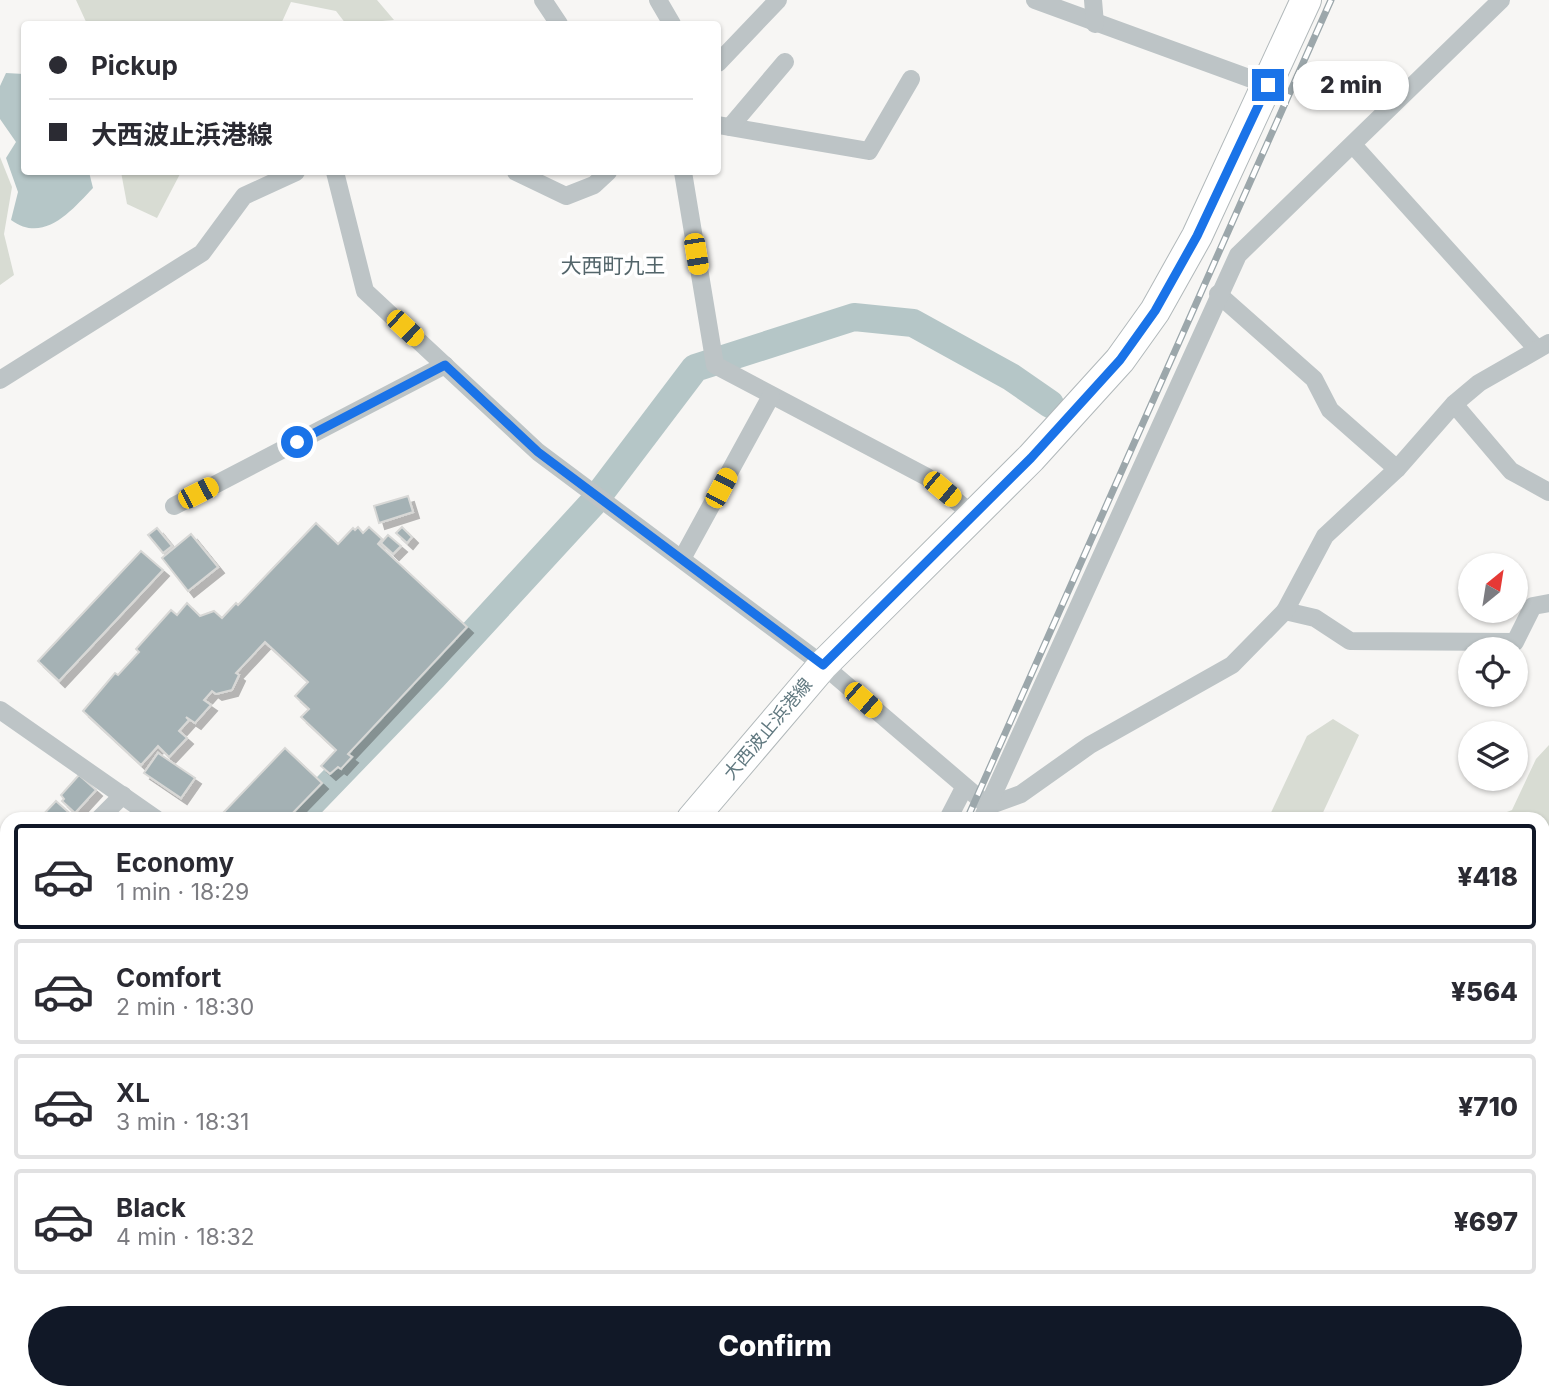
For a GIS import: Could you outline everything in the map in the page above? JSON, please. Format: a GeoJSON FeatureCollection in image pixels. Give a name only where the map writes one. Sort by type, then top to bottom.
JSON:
{"type":"FeatureCollection","features":[{"type":"Feature","properties":{"kind":"main road","name":"大西波止浜港線"},"geometry":{"type":"LineString","coordinates":[[698,812],[823,665],[1079,409],[1155,311],[1197,236],[1306,0]]}},
{"type":"Feature","properties":{"kind":"street"},"geometry":{"type":"LineString","coordinates":[[543,0],[557,21]]}},
{"type":"Feature","properties":{"kind":"street"},"geometry":{"type":"LineString","coordinates":[[658,0],[670,21]]}},
{"type":"Feature","properties":{"kind":"street"},"geometry":{"type":"LineString","coordinates":[[721,60],[778,0]]}},
{"type":"Feature","properties":{"kind":"street"},"geometry":{"type":"LineString","coordinates":[[1035,0],[1268,85]]}},
{"type":"Feature","properties":{"kind":"street"},"geometry":{"type":"LineString","coordinates":[[1093,0],[1095,24]]}},
{"type":"Feature","properties":{"kind":"street"},"geometry":{"type":"LineString","coordinates":[[985,812],[1238,255],[1354,146],[1501,0]]}},
{"type":"Feature","properties":{"kind":"street"},"geometry":{"type":"LineString","coordinates":[[724,126],[785,62]]}},
{"type":"Feature","properties":{"kind":"street"},"geometry":{"type":"LineString","coordinates":[[724,126],[869,152],[911,79]]}},
{"type":"Feature","properties":{"kind":"street"},"geometry":{"type":"LineString","coordinates":[[985,812],[1021,794],[1090,745],[1232,665],[1285,611],[1325,536],[1398,469],[1454,404],[1479,383],[1543,346],[1354,146]]}},
{"type":"Feature","properties":{"kind":"street"},"geometry":{"type":"LineString","coordinates":[[0,380],[202,253],[244,196],[290,175]]}},
{"type":"Feature","properties":{"kind":"street"},"geometry":{"type":"LineString","coordinates":[[336,175],[365,291],[538,452],[683,557],[823,665],[964,788],[985,812]]}},
{"type":"Feature","properties":{"kind":"street"},"geometry":{"type":"LineString","coordinates":[[522,175],[566,196],[594,185],[605,175]]}},
{"type":"Feature","properties":{"kind":"street"},"geometry":{"type":"LineString","coordinates":[[683,175],[715,365],[927,477],[972,514]]}},
{"type":"Feature","properties":{"kind":"street"},"geometry":{"type":"LineString","coordinates":[[1219,293],[1314,379],[1330,410],[1398,469]]}},
{"type":"Feature","properties":{"kind":"street"},"geometry":{"type":"LineString","coordinates":[[174,506],[445,365]]}},
{"type":"Feature","properties":{"kind":"street"},"geometry":{"type":"LineString","coordinates":[[683,557],[771,396]]}},
{"type":"Feature","properties":{"kind":"street"},"geometry":{"type":"LineString","coordinates":[[1454,404],[1511,471],[1549,492]]}},
{"type":"Feature","properties":{"kind":"street"},"geometry":{"type":"LineString","coordinates":[[1285,611],[1315,618],[1350,641],[1515,642],[1533,606],[1549,603]]}},
{"type":"Feature","properties":{"kind":"street"},"geometry":{"type":"LineString","coordinates":[[0,710],[146,812]]}},
{"type":"Feature","properties":{"kind":"street"},"geometry":{"type":"LineString","coordinates":[[952,812],[964,788]]}},
{"type":"Feature","properties":{"kind":"street"},"geometry":{"type":"LineString","coordinates":[[106,812],[122,795]]}},
{"type":"Feature","properties":{"kind":"shaded area"},"geometry":{"type":"Polygon","coordinates":[[[76,0],[377,0],[394,20],[344,21],[336,11],[291,2],[282,21],[86,21],[76,0]]]}},
{"type":"Feature","properties":{"kind":"shaded area"},"geometry":{"type":"Polygon","coordinates":[[[6,73],[21,74],[21,175],[90,175],[93,188],[66,215],[46,226],[23,226],[11,220],[18,192],[6,158],[16,142],[0,119],[0,86],[6,73]]]}},
{"type":"Feature","properties":{"kind":"shaded area"},"geometry":{"type":"Polygon","coordinates":[[[0,157],[12,187],[4,234],[14,275],[0,285],[0,157]]]}},
{"type":"Feature","properties":{"kind":"shaded area"},"geometry":{"type":"Polygon","coordinates":[[[122,175],[179,175],[157,218],[127,204],[122,175]]]}},
{"type":"Feature","properties":{"kind":"shaded area"},"geometry":{"type":"Polygon","coordinates":[[[1333,719],[1359,735],[1323,812],[1271,812],[1307,736],[1333,719]]]}},
{"type":"Feature","properties":{"kind":"shaded area"},"geometry":{"type":"Polygon","coordinates":[[[1549,745],[1549,812],[1507,812],[1512,810],[1521,791],[1528,791],[1528,776],[1536,759],[1549,745]]]}},
{"type":"Feature","properties":{"kind":"building"},"geometry":{"type":"Polygon","coordinates":[[[408,496],[413,512],[379,523],[374,506],[408,496]]]}},
{"type":"Feature","properties":{"kind":"building"},"geometry":{"type":"Polygon","coordinates":[[[316,523],[338,544],[353,528],[355,530],[358,527],[363,533],[369,527],[382,539],[378,544],[467,627],[348,754],[352,757],[341,769],[338,767],[330,774],[321,766],[336,750],[301,717],[309,709],[295,696],[308,682],[265,642],[236,673],[239,675],[232,690],[216,694],[212,691],[204,700],[211,705],[195,723],[186,717],[189,720],[179,731],[187,738],[169,757],[158,746],[141,765],[83,711],[115,673],[118,675],[139,652],[136,649],[171,610],[177,615],[187,603],[200,616],[214,611],[222,618],[236,603],[238,605],[316,523]]]}},
{"type":"Feature","properties":{"kind":"building"},"geometry":{"type":"Polygon","coordinates":[[[402,527],[412,537],[407,543],[396,533],[402,527]]]}},
{"type":"Feature","properties":{"kind":"building"},"geometry":{"type":"Polygon","coordinates":[[[157,528],[172,546],[163,553],[148,535],[157,528]]]}},
{"type":"Feature","properties":{"kind":"building"},"geometry":{"type":"Polygon","coordinates":[[[191,534],[218,567],[188,591],[162,558],[191,534]]]}},
{"type":"Feature","properties":{"kind":"building"},"geometry":{"type":"Polygon","coordinates":[[[388,535],[401,546],[393,554],[381,543],[388,535]]]}},
{"type":"Feature","properties":{"kind":"building"},"geometry":{"type":"Polygon","coordinates":[[[141,551],[163,570],[59,681],[38,661],[141,551]]]}},
{"type":"Feature","properties":{"kind":"building"},"geometry":{"type":"Polygon","coordinates":[[[285,748],[322,783],[294,812],[224,812],[285,748]]]}},
{"type":"Feature","properties":{"kind":"building"},"geometry":{"type":"Polygon","coordinates":[[[158,753],[195,778],[181,798],[144,773],[158,753]]]}},
{"type":"Feature","properties":{"kind":"building"},"geometry":{"type":"Polygon","coordinates":[[[79,775],[96,790],[76,812],[62,801],[64,799],[61,795],[79,775]]]}},
{"type":"Feature","properties":{"kind":"building"},"geometry":{"type":"Polygon","coordinates":[[[56,801],[68,812],[46,812],[56,801]]]}},
{"type":"Feature","properties":{"kind":"waterway"},"geometry":{"type":"LineString","coordinates":[[303,812],[433,677],[592,504],[695,368],[854,317],[913,323],[1011,377],[1050,404]]}},
{"type":"Feature","properties":{"kind":"railway"},"geometry":{"type":"LineString","coordinates":[[970,812],[1331,0]]}},
{"type":"Feature","properties":{"kind":"district","name":"大西町九王"},"geometry":{"type":"Point","coordinates":[613,266]}},
{"type":"Feature","properties":{"kind":"route"},"geometry":{"type":"LineString","coordinates":[[297,442],[445,365],[538,452],[683,557],[823,665],[1079,409],[1120,360],[1155,311],[1197,236],[1268,85]]}}]}
